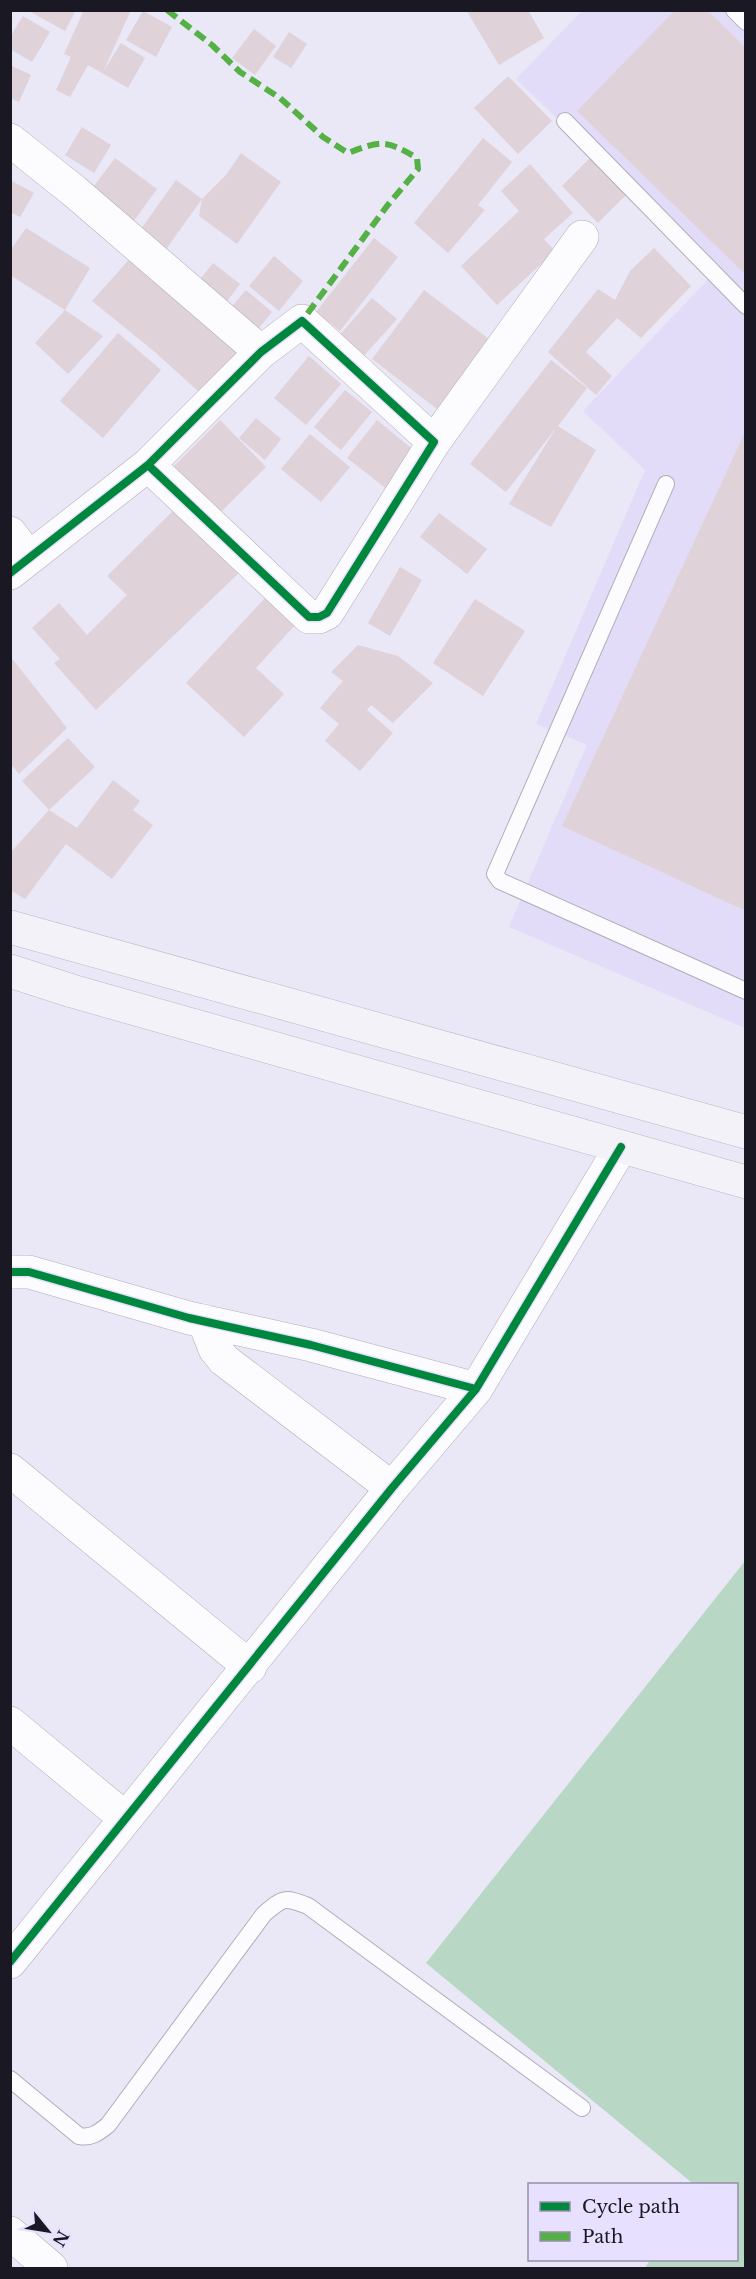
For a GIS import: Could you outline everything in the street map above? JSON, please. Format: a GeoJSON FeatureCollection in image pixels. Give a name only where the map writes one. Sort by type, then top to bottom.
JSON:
{"type":"FeatureCollection","features":[{"type":"Feature","properties":{"kind":"main road"},"geometry":{"type":"LineString","coordinates":[[10,927],[746,1132]]}},
{"type":"Feature","properties":{"kind":"main road"},"geometry":{"type":"LineString","coordinates":[[10,971],[83,994],[746,1182]]}},
{"type":"Feature","properties":{"kind":"street"},"geometry":{"type":"LineString","coordinates":[[10,140],[74,191],[261,352]]}},
{"type":"Feature","properties":{"kind":"street"},"geometry":{"type":"LineString","coordinates":[[148,465],[309,617],[327,614],[434,442],[582,237]]}},
{"type":"Feature","properties":{"kind":"street"},"geometry":{"type":"LineString","coordinates":[[17,555],[148,465],[261,352],[302,321],[434,442]]}},
{"type":"Feature","properties":{"kind":"street"},"geometry":{"type":"LineString","coordinates":[[10,1962],[392,1488],[476,1389],[621,1147]]}},
{"type":"Feature","properties":{"kind":"street"},"geometry":{"type":"LineString","coordinates":[[10,1272],[29,1272],[204,1321],[311,1345],[476,1389]]}},
{"type":"Feature","properties":{"kind":"street"},"geometry":{"type":"LineString","coordinates":[[204,1321],[215,1349],[224,1360],[392,1488]]}},
{"type":"Feature","properties":{"kind":"street"},"geometry":{"type":"LineString","coordinates":[[10,1470],[250,1666]]}},
{"type":"Feature","properties":{"kind":"street"},"geometry":{"type":"LineString","coordinates":[[10,1723],[125,1818]]}},
{"type":"Feature","properties":{"kind":"street"},"geometry":{"type":"LineString","coordinates":[[10,2233],[51,2268]]}},
{"type":"Feature","properties":{"kind":"lane"},"geometry":{"type":"LineString","coordinates":[[734,10],[746,22]]}},
{"type":"Feature","properties":{"kind":"lane"},"geometry":{"type":"LineString","coordinates":[[565,122],[746,306]]}},
{"type":"Feature","properties":{"kind":"lane"},"geometry":{"type":"LineString","coordinates":[[666,484],[495,874],[505,884],[746,992]]}},
{"type":"Feature","properties":{"kind":"lane"},"geometry":{"type":"LineString","coordinates":[[10,2079],[79,2136],[89,2138],[98,2133],[108,2125],[264,1914],[280,1900],[291,1900],[308,1906],[582,2108]]}},
{"type":"Feature","properties":{"kind":"shaded area"},"geometry":{"type":"Polygon","coordinates":[[[582,11],[745,11],[745,1028],[509,927],[587,745],[536,724],[645,470],[583,411],[716,271],[516,79],[582,11]]]}},
{"type":"Feature","properties":{"kind":"green space"},"geometry":{"type":"Polygon","coordinates":[[[745,1561],[745,2268],[645,2268],[649,2261],[738,2261],[738,2183],[691,2183],[426,1963],[745,1561]]]}},
{"type":"Feature","properties":{"kind":"building"},"geometry":{"type":"Polygon","coordinates":[[[27,10],[76,10],[65,31],[27,10]]]}},
{"type":"Feature","properties":{"kind":"building"},"geometry":{"type":"Polygon","coordinates":[[[84,10],[131,10],[103,72],[121,43],[145,58],[128,88],[88,65],[70,97],[56,90],[71,57],[64,54],[84,10]]]}},
{"type":"Feature","properties":{"kind":"building"},"geometry":{"type":"Polygon","coordinates":[[[471,10],[528,10],[544,38],[499,65],[468,13],[471,10]]]}},
{"type":"Feature","properties":{"kind":"building"},"geometry":{"type":"Polygon","coordinates":[[[675,10],[707,10],[746,48],[746,275],[577,111],[675,10]]]}},
{"type":"Feature","properties":{"kind":"building"},"geometry":{"type":"Polygon","coordinates":[[[143,11],[172,27],[156,57],[126,40],[143,11]]]}},
{"type":"Feature","properties":{"kind":"building"},"geometry":{"type":"Polygon","coordinates":[[[23,16],[50,32],[32,62],[10,49],[10,37],[23,16]]]}},
{"type":"Feature","properties":{"kind":"building"},"geometry":{"type":"Polygon","coordinates":[[[254,29],[276,46],[255,75],[232,58],[254,29]]]}},
{"type":"Feature","properties":{"kind":"building"},"geometry":{"type":"Polygon","coordinates":[[[289,32],[307,44],[291,68],[273,57],[289,32]]]}},
{"type":"Feature","properties":{"kind":"building"},"geometry":{"type":"Polygon","coordinates":[[[10,65],[31,75],[19,102],[10,98],[10,65]]]}},
{"type":"Feature","properties":{"kind":"building"},"geometry":{"type":"Polygon","coordinates":[[[508,76],[552,121],[518,154],[474,108],[508,76]]]}},
{"type":"Feature","properties":{"kind":"building"},"geometry":{"type":"Polygon","coordinates":[[[82,127],[111,145],[94,173],[65,155],[82,127]]]}},
{"type":"Feature","properties":{"kind":"building"},"geometry":{"type":"Polygon","coordinates":[[[483,138],[512,162],[478,205],[485,210],[448,253],[414,223],[483,138]]]}},
{"type":"Feature","properties":{"kind":"building"},"geometry":{"type":"Polygon","coordinates":[[[241,153],[281,182],[237,244],[199,216],[202,199],[226,175],[241,153]]]}},
{"type":"Feature","properties":{"kind":"building"},"geometry":{"type":"Polygon","coordinates":[[[115,158],[157,189],[133,222],[91,190],[115,158]]]}},
{"type":"Feature","properties":{"kind":"building"},"geometry":{"type":"Polygon","coordinates":[[[590,158],[626,195],[598,223],[562,186],[590,158]]]}},
{"type":"Feature","properties":{"kind":"building"},"geometry":{"type":"Polygon","coordinates":[[[530,164],[573,213],[544,239],[555,251],[497,305],[461,266],[519,211],[501,191],[530,164]]]}},
{"type":"Feature","properties":{"kind":"building"},"geometry":{"type":"Polygon","coordinates":[[[10,180],[34,193],[20,217],[10,212],[10,180]]]}},
{"type":"Feature","properties":{"kind":"building"},"geometry":{"type":"Polygon","coordinates":[[[176,180],[202,199],[164,252],[138,233],[176,180]]]}},
{"type":"Feature","properties":{"kind":"building"},"geometry":{"type":"Polygon","coordinates":[[[26,228],[90,268],[65,310],[10,275],[10,251],[26,228]]]}},
{"type":"Feature","properties":{"kind":"building"},"geometry":{"type":"Polygon","coordinates":[[[374,238],[398,257],[340,331],[316,312],[374,238]]]}},
{"type":"Feature","properties":{"kind":"building"},"geometry":{"type":"Polygon","coordinates":[[[654,248],[691,286],[641,338],[617,318],[586,352],[612,376],[596,395],[548,352],[598,289],[615,300],[630,271],[654,248]]]}},
{"type":"Feature","properties":{"kind":"building"},"geometry":{"type":"Polygon","coordinates":[[[134,254],[241,353],[200,393],[155,352],[92,301],[134,254]]]}},
{"type":"Feature","properties":{"kind":"building"},"geometry":{"type":"Polygon","coordinates":[[[274,256],[303,281],[279,311],[249,286],[274,256]]]}},
{"type":"Feature","properties":{"kind":"building"},"geometry":{"type":"Polygon","coordinates":[[[213,263],[240,284],[222,308],[194,287],[213,263]]]}},
{"type":"Feature","properties":{"kind":"building"},"geometry":{"type":"Polygon","coordinates":[[[246,290],[272,312],[254,334],[227,312],[246,290]]]}},
{"type":"Feature","properties":{"kind":"building"},"geometry":{"type":"Polygon","coordinates":[[[424,290],[489,339],[437,409],[372,359],[424,290]]]}},
{"type":"Feature","properties":{"kind":"building"},"geometry":{"type":"Polygon","coordinates":[[[372,298],[397,319],[361,359],[337,338],[372,298]]]}},
{"type":"Feature","properties":{"kind":"building"},"geometry":{"type":"Polygon","coordinates":[[[65,310],[103,336],[68,374],[35,343],[65,310]]]}},
{"type":"Feature","properties":{"kind":"building"},"geometry":{"type":"Polygon","coordinates":[[[118,333],[161,370],[103,438],[60,401],[118,333]]]}},
{"type":"Feature","properties":{"kind":"building"},"geometry":{"type":"Polygon","coordinates":[[[309,356],[341,384],[306,425],[274,398],[309,356]]]}},
{"type":"Feature","properties":{"kind":"building"},"geometry":{"type":"Polygon","coordinates":[[[551,360],[587,388],[558,426],[596,450],[551,527],[509,504],[556,428],[506,492],[470,464],[551,360]]]}},
{"type":"Feature","properties":{"kind":"building"},"geometry":{"type":"Polygon","coordinates":[[[345,390],[372,412],[341,450],[314,427],[345,390]]]}},
{"type":"Feature","properties":{"kind":"building"},"geometry":{"type":"Polygon","coordinates":[[[256,418],[281,439],[265,460],[239,438],[256,418]]]}},
{"type":"Feature","properties":{"kind":"building"},"geometry":{"type":"Polygon","coordinates":[[[220,420],[266,467],[213,520],[167,473],[220,420]]]}},
{"type":"Feature","properties":{"kind":"building"},"geometry":{"type":"Polygon","coordinates":[[[377,420],[417,453],[388,490],[347,458],[377,420]]]}},
{"type":"Feature","properties":{"kind":"building"},"geometry":{"type":"Polygon","coordinates":[[[746,430],[746,911],[562,826],[746,430]]]}},
{"type":"Feature","properties":{"kind":"building"},"geometry":{"type":"Polygon","coordinates":[[[310,434],[350,467],[321,502],[281,469],[310,434]]]}},
{"type":"Feature","properties":{"kind":"building"},"geometry":{"type":"Polygon","coordinates":[[[179,505],[242,570],[96,710],[54,663],[60,659],[32,628],[59,603],[87,635],[127,595],[107,576],[179,505]]]}},
{"type":"Feature","properties":{"kind":"building"},"geometry":{"type":"Polygon","coordinates":[[[439,513],[487,549],[467,574],[420,537],[439,513]]]}},
{"type":"Feature","properties":{"kind":"building"},"geometry":{"type":"Polygon","coordinates":[[[400,567],[422,580],[390,636],[368,623],[400,567]]]}},
{"type":"Feature","properties":{"kind":"building"},"geometry":{"type":"Polygon","coordinates":[[[265,598],[295,625],[256,668],[284,694],[244,737],[186,683],[265,598]]]}},
{"type":"Feature","properties":{"kind":"building"},"geometry":{"type":"Polygon","coordinates":[[[475,599],[525,631],[483,696],[433,663],[475,599]]]}},
{"type":"Feature","properties":{"kind":"building"},"geometry":{"type":"Polygon","coordinates":[[[358,645],[398,656],[433,683],[393,723],[371,705],[367,710],[393,733],[360,771],[325,741],[339,724],[320,708],[343,681],[331,672],[358,645]]]}},
{"type":"Feature","properties":{"kind":"building"},"geometry":{"type":"Polygon","coordinates":[[[10,656],[67,728],[19,774],[10,763],[10,656]]]}},
{"type":"Feature","properties":{"kind":"building"},"geometry":{"type":"Polygon","coordinates":[[[68,738],[95,767],[49,810],[22,781],[68,738]]]}},
{"type":"Feature","properties":{"kind":"building"},"geometry":{"type":"Polygon","coordinates":[[[113,780],[140,801],[133,810],[153,825],[112,879],[66,844],[25,899],[10,890],[10,853],[49,810],[77,828],[113,780]]]}},
{"type":"Feature","properties":{"kind":"marked path"},"geometry":{"type":"LineString","coordinates":[[167,10],[212,45],[240,72],[280,98],[323,137],[348,153],[368,146],[384,144],[391,145],[417,158],[418,169],[387,206],[302,321]]}},
{"type":"Feature","properties":{"kind":"cycle path"},"geometry":{"type":"LineString","coordinates":[[10,573],[148,465],[261,352],[302,321],[434,442],[327,613],[319,617],[309,617],[148,465]]}},
{"type":"Feature","properties":{"kind":"cycle path"},"geometry":{"type":"LineString","coordinates":[[10,1962],[392,1488],[476,1389],[621,1147]]}},
{"type":"Feature","properties":{"kind":"cycle path"},"geometry":{"type":"LineString","coordinates":[[10,1272],[29,1272],[189,1318],[311,1345],[476,1389]]}}]}
